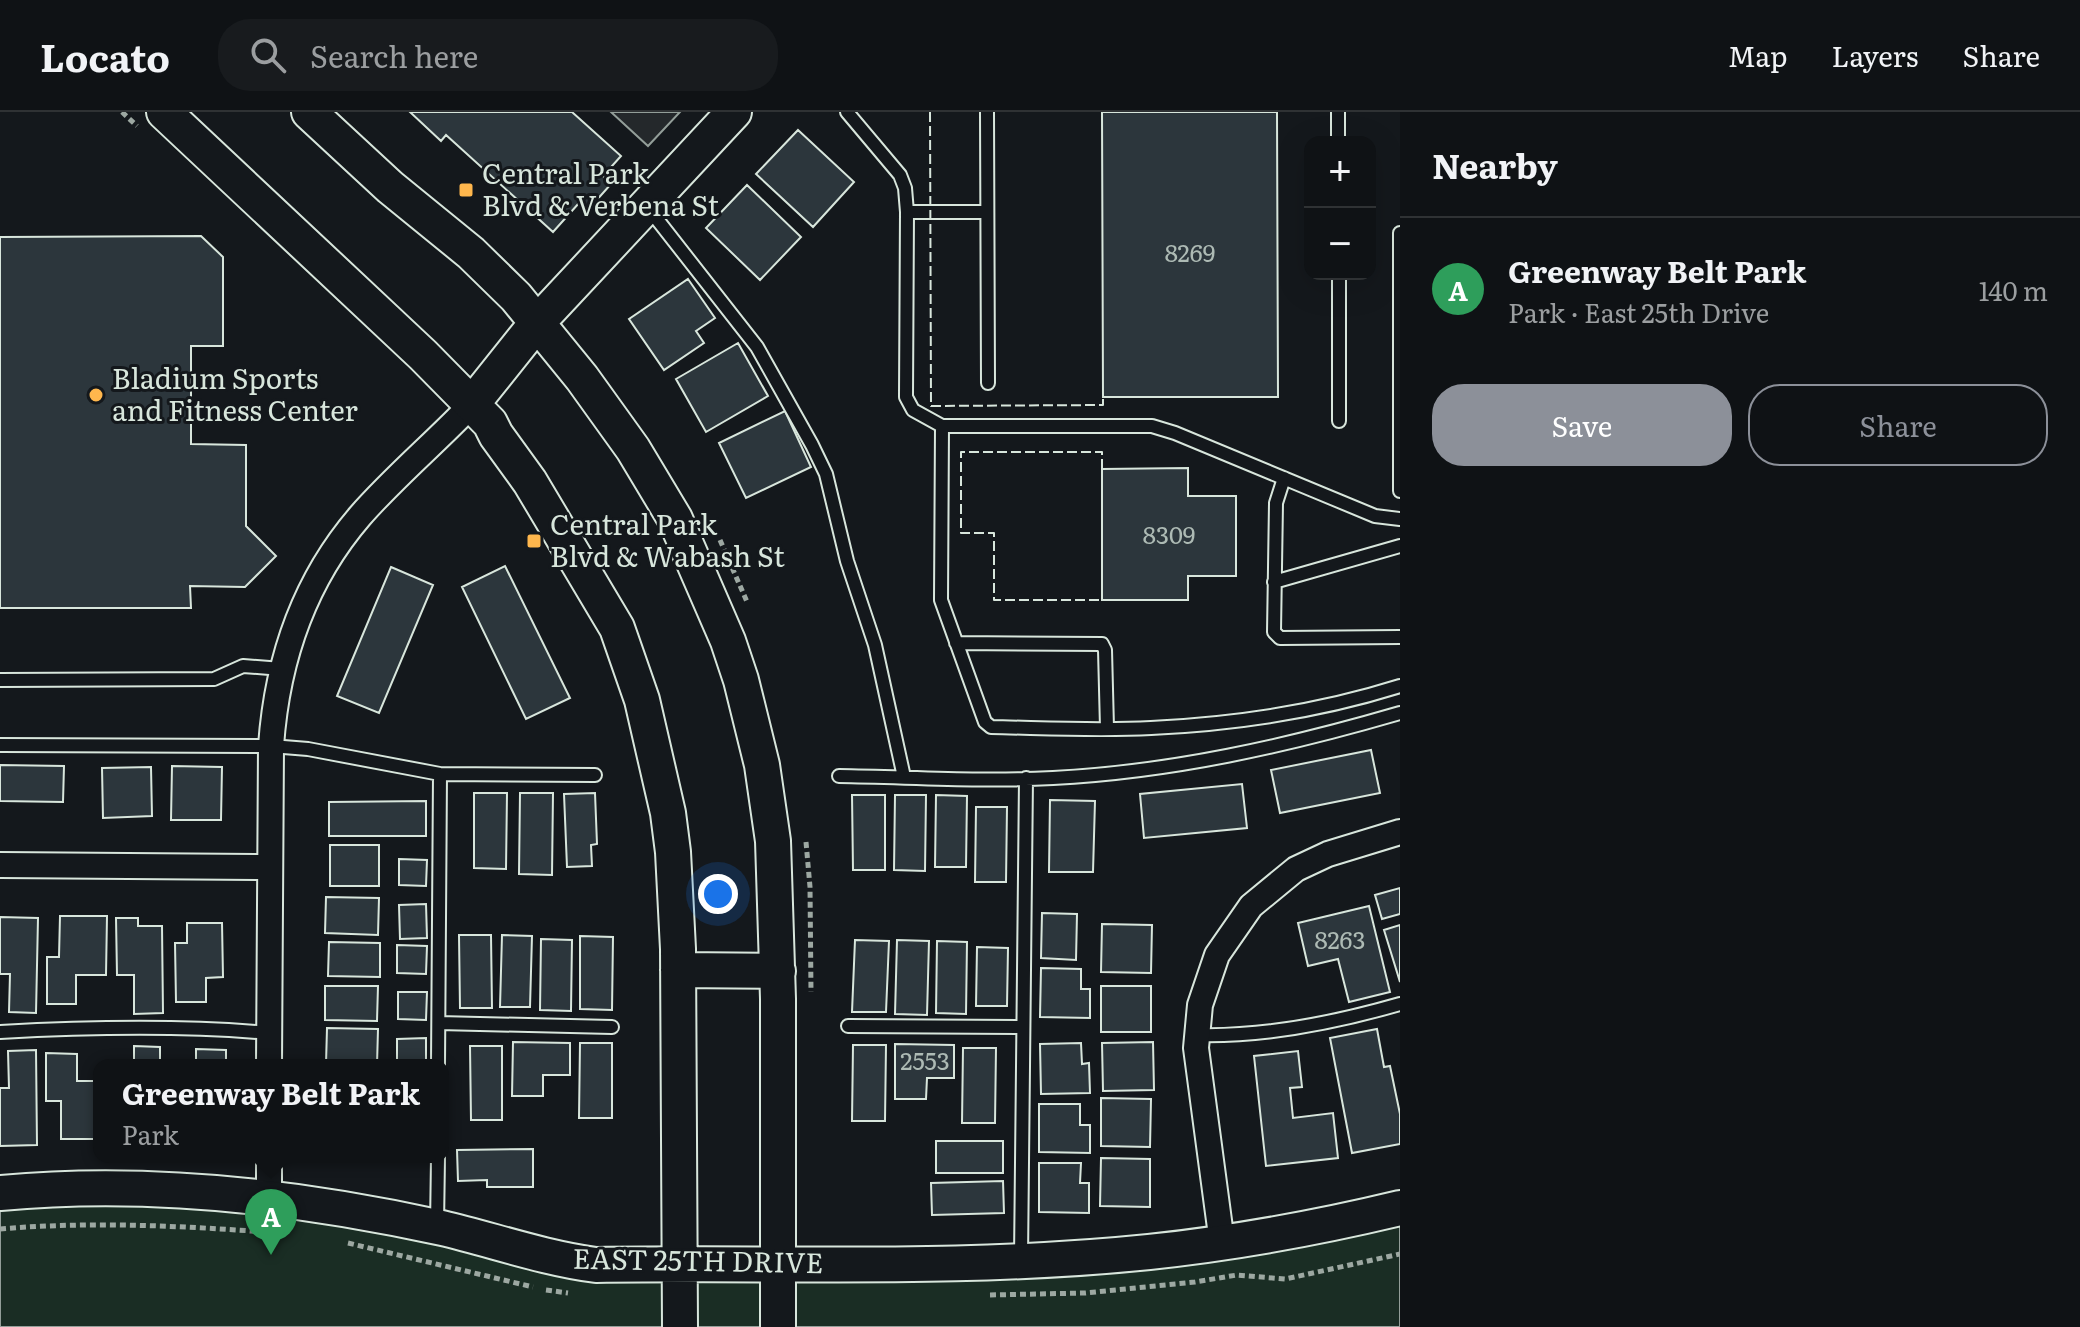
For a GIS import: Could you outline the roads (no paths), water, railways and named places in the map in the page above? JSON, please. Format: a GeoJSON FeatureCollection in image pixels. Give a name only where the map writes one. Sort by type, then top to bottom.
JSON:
{"type":"FeatureCollection","features":[{"type":"Feature","properties":{"kind":"main road"},"geometry":{"type":"LineString","coordinates":[[164,112],[423,355],[490,423],[530,482],[617,628],[642,700],[668,813],[673,852],[678,970],[680,1322]]}},
{"type":"Feature","properties":{"kind":"main road"},"geometry":{"type":"LineString","coordinates":[[309,112],[390,187],[471,253],[516,297],[610,416],[658,488],[694,559],[728,641],[753,725],[769,805],[775,872],[778,1322]]}},
{"type":"Feature","properties":{"kind":"main road"},"geometry":{"type":"LineString","coordinates":[[472,404],[536,324],[734,112]]}},
{"type":"Feature","properties":{"kind":"main road"},"geometry":{"type":"LineString","coordinates":[[678,970],[778,971]]}},
{"type":"Feature","properties":{"kind":"main road","name":"EAST 25TH DRIVE"},"geometry":{"type":"LineString","coordinates":[[0,1193],[87,1189],[269,1196],[437,1227],[564,1261],[596,1265],[1021,1260],[1146,1252],[1222,1243],[1400,1208]]}},
{"type":"Feature","properties":{"kind":"street"},"geometry":{"type":"LineString","coordinates":[[269,1059],[271,746],[275,702],[294,629],[307,599],[341,541],[360,516],[472,404]]}},
{"type":"Feature","properties":{"kind":"street"},"geometry":{"type":"LineString","coordinates":[[1222,1243],[1198,1076],[1196,1035],[1204,991],[1217,955],[1251,906],[1277,883],[1312,861],[1400,832]]}},
{"type":"Feature","properties":{"kind":"street"},"geometry":{"type":"LineString","coordinates":[[0,865],[270,867]]}},
{"type":"Feature","properties":{"kind":"street"},"geometry":{"type":"LineString","coordinates":[[269,1163],[269,1196]]}},
{"type":"Feature","properties":{"kind":"lane"},"geometry":{"type":"LineString","coordinates":[[847,112],[900,175],[905,188],[906,397],[913,410],[942,426],[1152,426],[1375,516],[1400,519]]}},
{"type":"Feature","properties":{"kind":"lane"},"geometry":{"type":"LineString","coordinates":[[987,112],[988,383]]}},
{"type":"Feature","properties":{"kind":"lane"},"geometry":{"type":"LineString","coordinates":[[1338,112],[1338,136]]}},
{"type":"Feature","properties":{"kind":"lane"},"geometry":{"type":"LineString","coordinates":[[647,205],[757,347],[826,474],[847,561],[875,645],[904,777]]}},
{"type":"Feature","properties":{"kind":"lane"},"geometry":{"type":"LineString","coordinates":[[907,212],[987,212]]}},
{"type":"Feature","properties":{"kind":"lane"},"geometry":{"type":"LineString","coordinates":[[1400,233],[1400,491]]}},
{"type":"Feature","properties":{"kind":"lane"},"geometry":{"type":"LineString","coordinates":[[1339,280],[1339,421]]}},
{"type":"Feature","properties":{"kind":"lane"},"geometry":{"type":"LineString","coordinates":[[942,426],[941,600],[985,722],[991,727],[1151,728],[1303,711],[1352,701],[1400,686]]}},
{"type":"Feature","properties":{"kind":"lane"},"geometry":{"type":"LineString","coordinates":[[1284,478],[1276,503],[1274,632],[1280,638],[1400,637]]}},
{"type":"Feature","properties":{"kind":"lane"},"geometry":{"type":"LineString","coordinates":[[1274,582],[1400,546]]}},
{"type":"Feature","properties":{"kind":"lane"},"geometry":{"type":"LineString","coordinates":[[956,643],[1102,644],[1105,650],[1107,728]]}},
{"type":"Feature","properties":{"kind":"lane"},"geometry":{"type":"LineString","coordinates":[[0,680],[214,679],[243,666],[282,669]]}},
{"type":"Feature","properties":{"kind":"lane"},"geometry":{"type":"LineString","coordinates":[[839,776],[1026,778],[1121,773],[1273,747],[1400,713]]}},
{"type":"Feature","properties":{"kind":"lane"},"geometry":{"type":"LineString","coordinates":[[0,745],[271,746],[308,749],[440,774],[595,775]]}},
{"type":"Feature","properties":{"kind":"lane"},"geometry":{"type":"LineString","coordinates":[[438,1059],[440,774]]}},
{"type":"Feature","properties":{"kind":"lane"},"geometry":{"type":"LineString","coordinates":[[1021,1260],[1026,778]]}},
{"type":"Feature","properties":{"kind":"lane"},"geometry":{"type":"LineString","coordinates":[[1196,1035],[1254,1033],[1308,1026],[1400,1004]]}},
{"type":"Feature","properties":{"kind":"lane"},"geometry":{"type":"LineString","coordinates":[[439,1023],[612,1027]]}},
{"type":"Feature","properties":{"kind":"lane"},"geometry":{"type":"LineString","coordinates":[[848,1026],[1023,1027]]}},
{"type":"Feature","properties":{"kind":"lane"},"geometry":{"type":"LineString","coordinates":[[0,1032],[190,1028],[269,1033]]}},
{"type":"Feature","properties":{"kind":"lane"},"geometry":{"type":"LineString","coordinates":[[437,1227],[438,1163]]}},
{"type":"Feature","properties":{"kind":"place","name":"Central Park Blvd & Verbena St"},"geometry":{"type":"Point","coordinates":[466,190]}},
{"type":"Feature","properties":{"kind":"place","name":"Bladium Sports and Fitness Center"},"geometry":{"type":"Point","coordinates":[96,395]}},
{"type":"Feature","properties":{"kind":"place","name":"Central Park Blvd & Wabash St"},"geometry":{"type":"Point","coordinates":[534,541]}},
{"type":"Feature","properties":{"kind":"place","name":"Greenway Belt Park"},"geometry":{"type":"Point","coordinates":[271,1255]}}]}
